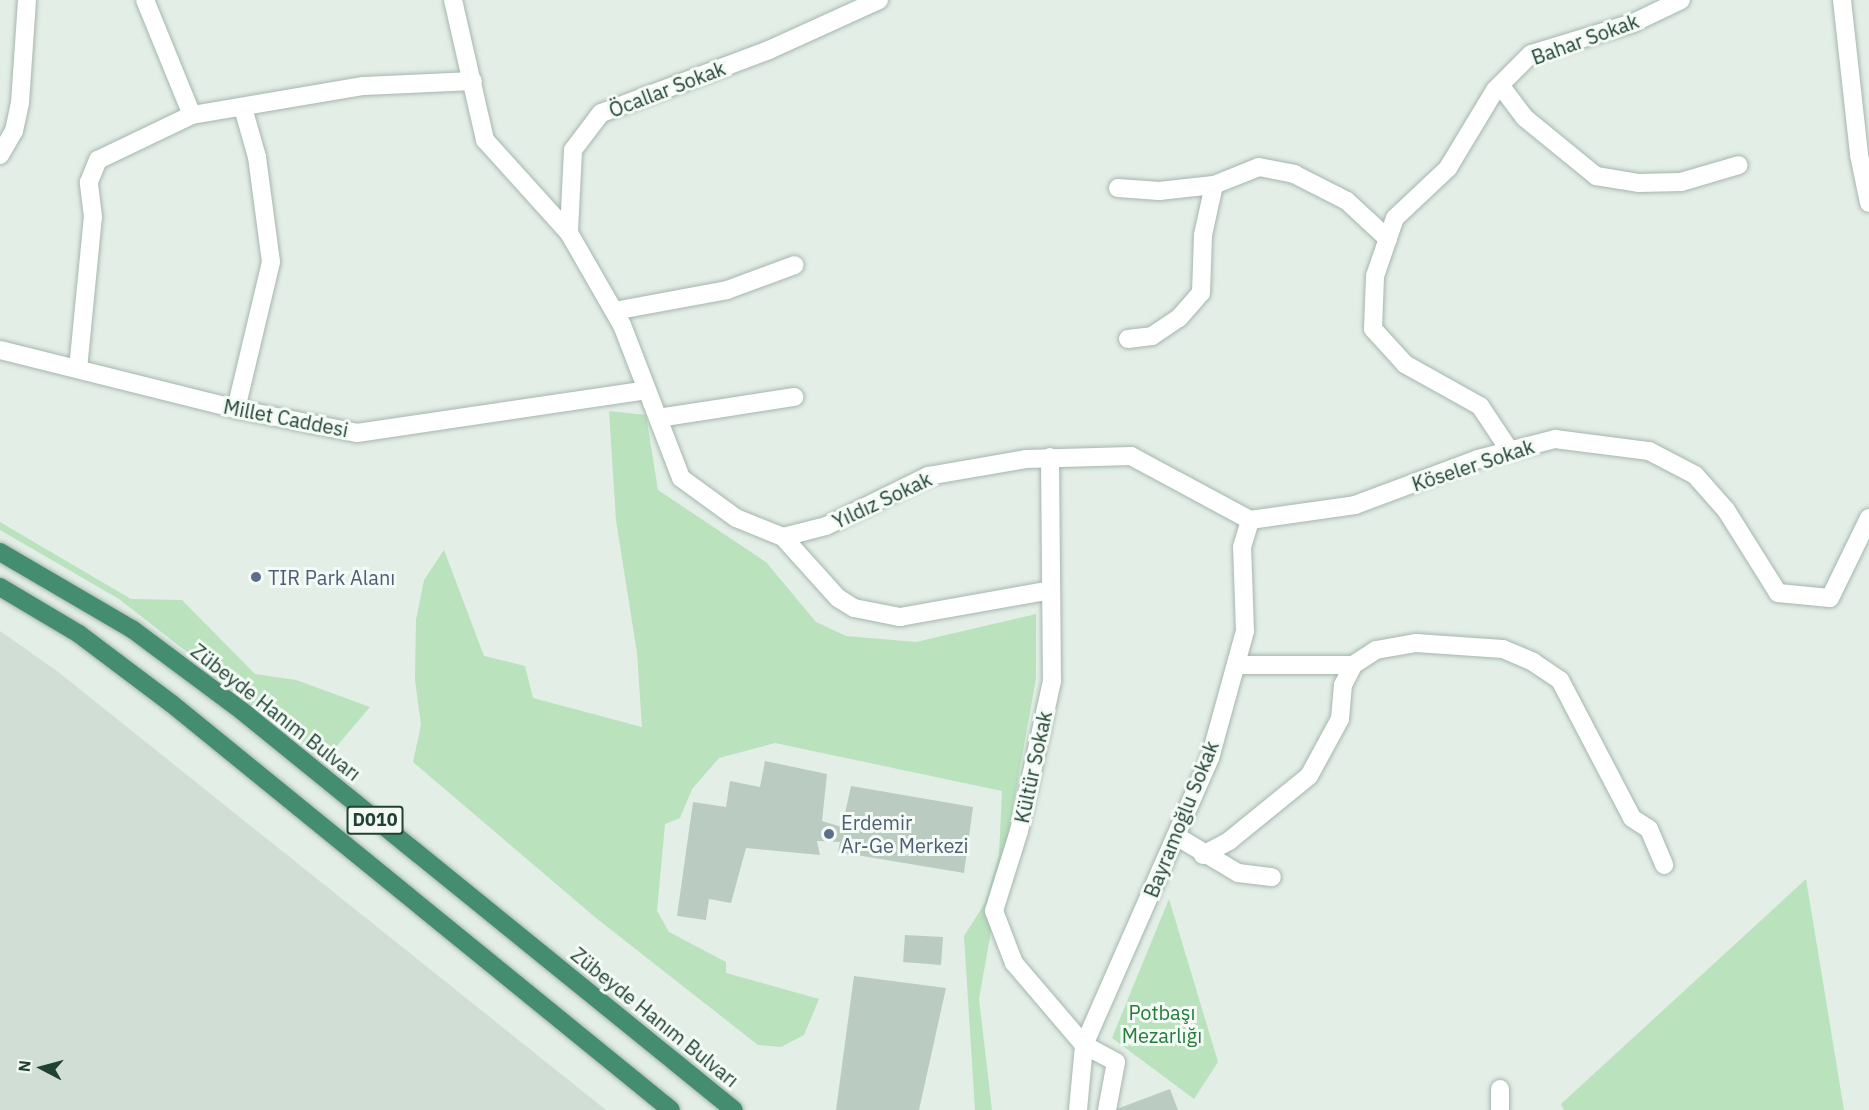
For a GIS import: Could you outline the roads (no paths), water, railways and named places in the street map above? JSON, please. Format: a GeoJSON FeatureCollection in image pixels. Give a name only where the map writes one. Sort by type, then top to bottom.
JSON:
{"type":"FeatureCollection","features":[{"type":"Feature","properties":{"kind":"highway","name":"Zübeyde Hanım Bulvarı"},"geometry":{"type":"LineString","coordinates":[[0,552],[132,629],[242,711],[734,1110]]}},
{"type":"Feature","properties":{"kind":"highway","name":"D010"},"geometry":{"type":"LineString","coordinates":[[0,587],[79,634],[172,704],[671,1110]]}},
{"type":"Feature","properties":{"kind":"street"},"geometry":{"type":"LineString","coordinates":[[0,155],[14,131],[20,103],[27,0]]}},
{"type":"Feature","properties":{"kind":"street"},"geometry":{"type":"LineString","coordinates":[[145,0],[192,115]]}},
{"type":"Feature","properties":{"kind":"street"},"geometry":{"type":"LineString","coordinates":[[453,0],[485,140],[569,232],[614,311],[681,478],[736,518],[783,537],[838,597],[854,608],[900,617],[1051,590]]}},
{"type":"Feature","properties":{"kind":"street","name":"Öcallar Sokak"},"geometry":{"type":"LineString","coordinates":[[569,232],[573,150],[601,113],[769,50],[879,0]]}},
{"type":"Feature","properties":{"kind":"street","name":"Bahar Sokak"},"geometry":{"type":"LineString","coordinates":[[1510,451],[1480,406],[1405,364],[1373,329],[1375,276],[1395,218],[1448,168],[1500,86],[1531,54],[1633,23],[1681,0]]}},
{"type":"Feature","properties":{"kind":"street"},"geometry":{"type":"LineString","coordinates":[[1842,0],[1859,154],[1869,203]]}},
{"type":"Feature","properties":{"kind":"street"},"geometry":{"type":"LineString","coordinates":[[78,369],[93,216],[89,182],[98,160],[192,115],[364,86],[473,81]]}},
{"type":"Feature","properties":{"kind":"street"},"geometry":{"type":"LineString","coordinates":[[1500,86],[1526,118],[1596,176],[1639,183],[1681,182],[1739,165]]}},
{"type":"Feature","properties":{"kind":"street"},"geometry":{"type":"LineString","coordinates":[[236,409],[271,262],[256,157],[243,108]]}},
{"type":"Feature","properties":{"kind":"street"},"geometry":{"type":"LineString","coordinates":[[1118,188],[1159,191],[1214,185],[1258,167],[1294,174],[1347,201],[1388,239]]}},
{"type":"Feature","properties":{"kind":"street"},"geometry":{"type":"LineString","coordinates":[[1128,339],[1152,336],[1179,318],[1201,293],[1203,235],[1214,185]]}},
{"type":"Feature","properties":{"kind":"street"},"geometry":{"type":"LineString","coordinates":[[614,311],[727,290],[795,265]]}},
{"type":"Feature","properties":{"kind":"street","name":"Millet Caddesi"},"geometry":{"type":"LineString","coordinates":[[0,350],[236,409],[357,433],[647,390]]}},
{"type":"Feature","properties":{"kind":"street"},"geometry":{"type":"LineString","coordinates":[[658,418],[794,397]]}},
{"type":"Feature","properties":{"kind":"street","name":"Köseler Sokak"},"geometry":{"type":"LineString","coordinates":[[1250,520],[1355,505],[1510,451],[1555,439],[1649,451],[1695,475],[1726,510],[1778,593],[1830,598],[1869,518]]}},
{"type":"Feature","properties":{"kind":"street","name":"Yıldız Sokak"},"geometry":{"type":"LineString","coordinates":[[783,537],[826,526],[928,476],[1050,458],[1131,456],[1250,520]]}},
{"type":"Feature","properties":{"kind":"street","name":"Kültür Sokak"},"geometry":{"type":"LineString","coordinates":[[1050,458],[1052,681],[1019,831],[994,910],[1014,963],[1084,1045]]}},
{"type":"Feature","properties":{"kind":"street","name":"Bayramoğlu Sokak"},"geometry":{"type":"LineString","coordinates":[[1078,1110],[1084,1045],[1210,758],[1245,631],[1242,547],[1250,520]]}},
{"type":"Feature","properties":{"kind":"street"},"geometry":{"type":"LineString","coordinates":[[1203,855],[1238,835],[1309,776],[1340,719],[1343,685],[1353,665],[1376,650],[1416,643],[1503,649],[1533,662],[1560,681],[1632,818],[1649,829],[1664,865]]}},
{"type":"Feature","properties":{"kind":"street"},"geometry":{"type":"LineString","coordinates":[[1236,665],[1353,665]]}},
{"type":"Feature","properties":{"kind":"street"},"geometry":{"type":"LineString","coordinates":[[1176,836],[1203,855],[1238,873],[1272,877]]}},
{"type":"Feature","properties":{"kind":"street"},"geometry":{"type":"LineString","coordinates":[[1084,1045],[1116,1062],[1107,1110]]}},
{"type":"Feature","properties":{"kind":"street"},"geometry":{"type":"LineString","coordinates":[[1500,1089],[1500,1110]]}},
{"type":"Feature","properties":{"kind":"place","name":"TIR Park Alanı"},"geometry":{"type":"Point","coordinates":[256,577]}},
{"type":"Feature","properties":{"kind":"place","name":"Erdemir Ar-Ge Merkezi"},"geometry":{"type":"Point","coordinates":[829,834]}},
{"type":"Feature","properties":{"kind":"park label","name":"Potbaşı Mezarlığı"},"geometry":{"type":"Point","coordinates":[1162,1024]}}]}
